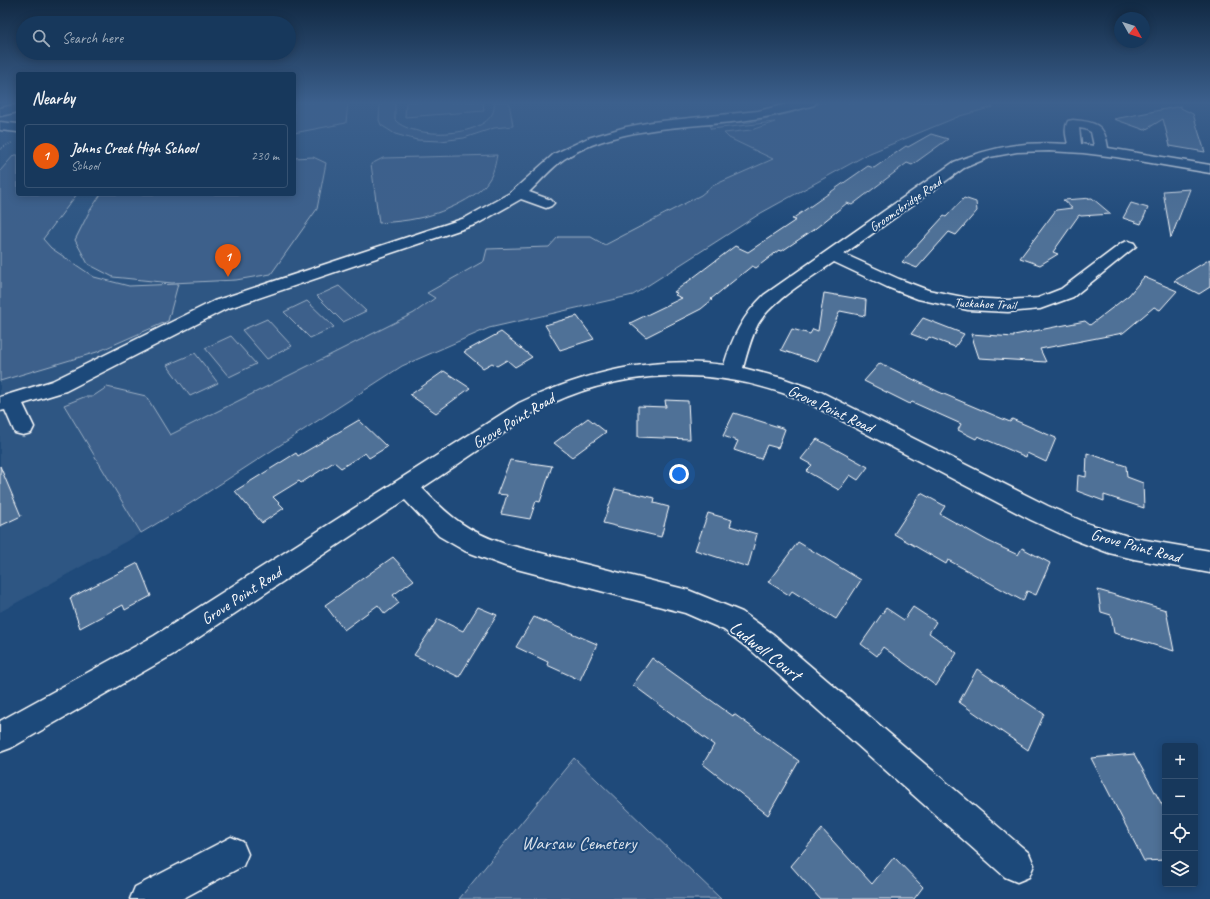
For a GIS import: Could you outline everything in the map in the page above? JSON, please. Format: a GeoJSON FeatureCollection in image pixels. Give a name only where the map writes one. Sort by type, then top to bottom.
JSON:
{"type":"FeatureCollection","features":[{"type":"Feature","properties":{"kind":"street"},"geometry":{"type":"LineString","coordinates":[[23,427],[5,403],[59,386],[220,305],[471,221],[498,208],[519,194],[548,165],[564,154],[585,144]]}},
{"type":"Feature","properties":{"kind":"street"},"geometry":{"type":"LineString","coordinates":[[1074,144],[1075,148]]}},
{"type":"Feature","properties":{"kind":"street"},"geometry":{"type":"LineString","coordinates":[[1101,144],[1102,152]]}},
{"type":"Feature","properties":{"kind":"street","name":"Groomsbridge Road"},"geometry":{"type":"LineString","coordinates":[[732,373],[743,333],[759,309],[770,299],[959,165],[972,158],[992,152],[1016,148],[1075,148],[1210,169]]}},
{"type":"Feature","properties":{"kind":"street"},"geometry":{"type":"LineString","coordinates":[[519,194],[546,203]]}},
{"type":"Feature","properties":{"kind":"street","name":"Tuckahoe Trail"},"geometry":{"type":"LineString","coordinates":[[833,255],[893,283],[924,295],[968,304],[1008,306],[1040,303],[1067,293],[1128,246]]}},
{"type":"Feature","properties":{"kind":"street","name":"Grove Point Road"},"geometry":{"type":"LineString","coordinates":[[0,737],[164,645],[526,408],[550,395],[579,384],[617,374],[656,369],[695,369],[732,373],[775,383],[818,398],[1046,516],[1108,541],[1163,556],[1210,562]]}},
{"type":"Feature","properties":{"kind":"street","name":"Ludwell Court"},"geometry":{"type":"LineString","coordinates":[[407,486],[438,520],[464,539],[477,545],[505,555],[688,602],[732,621],[763,643],[1017,865]]}},
{"type":"Feature","properties":{"kind":"street","name":"Grove Point Road"},"geometry":{"type":"LineString","coordinates":[[0,724],[83,690]]}},
{"type":"Feature","properties":{"kind":"street"},"geometry":{"type":"LineString","coordinates":[[147,899],[231,854]]}},
{"type":"Feature","properties":{"kind":"shaded area"},"geometry":{"type":"Polygon","coordinates":[[[0,144],[16,144],[16,196],[296,196],[296,144],[742,144],[774,159],[712,186],[701,195],[605,245],[591,237],[558,237],[549,247],[487,249],[484,261],[427,293],[435,298],[414,313],[170,435],[107,387],[92,397],[84,397],[64,406],[141,533],[0,612],[0,144]]]}},
{"type":"Feature","properties":{"kind":"green space"},"geometry":{"type":"Polygon","coordinates":[[[741,144],[892,144],[870,153],[761,213],[633,295],[489,328],[402,366],[191,503],[141,533],[64,405],[84,397],[92,397],[107,387],[146,396],[170,435],[414,313],[435,298],[427,293],[484,261],[487,249],[549,247],[558,237],[591,237],[605,245],[701,195],[712,186],[773,159],[741,144]]]}},
{"type":"Feature","properties":{"kind":"green space"},"geometry":{"type":"Polygon","coordinates":[[[14,155],[16,155],[16,196],[75,196],[43,239],[51,248],[94,277],[129,286],[178,284],[168,321],[97,352],[0,381],[0,171],[14,155]]]}},
{"type":"Feature","properties":{"kind":"green space"},"geometry":{"type":"Polygon","coordinates":[[[497,155],[493,172],[488,181],[483,188],[467,200],[427,216],[404,221],[379,223],[371,164],[383,158],[497,155]]]}},
{"type":"Feature","properties":{"kind":"green space"},"geometry":{"type":"Polygon","coordinates":[[[313,157],[326,163],[317,209],[271,274],[236,280],[172,283],[113,277],[88,264],[75,240],[89,212],[100,196],[296,196],[296,158],[313,157]]]}},
{"type":"Feature","properties":{"kind":"green space"},"geometry":{"type":"Polygon","coordinates":[[[339,286],[366,311],[343,322],[317,296],[339,286]]]}},
{"type":"Feature","properties":{"kind":"green space"},"geometry":{"type":"Polygon","coordinates":[[[307,301],[334,327],[310,338],[284,312],[307,301]]]}},
{"type":"Feature","properties":{"kind":"green space"},"geometry":{"type":"Polygon","coordinates":[[[267,319],[292,346],[267,359],[242,330],[267,319]]]}},
{"type":"Feature","properties":{"kind":"green space"},"geometry":{"type":"Polygon","coordinates":[[[231,336],[256,364],[229,377],[205,348],[231,336]]]}},
{"type":"Feature","properties":{"kind":"green space"},"geometry":{"type":"Polygon","coordinates":[[[195,353],[218,383],[190,396],[167,365],[195,353]]]}},
{"type":"Feature","properties":{"kind":"green space","name":"Warsaw Cemetery"},"geometry":{"type":"Polygon","coordinates":[[[574,758],[721,899],[459,899],[574,758]]]}},
{"type":"Feature","properties":{"kind":"building"},"geometry":{"type":"Polygon","coordinates":[[[913,144],[941,144],[912,165],[907,163],[852,205],[847,203],[816,228],[782,251],[779,250],[756,268],[752,266],[701,309],[646,337],[630,323],[682,298],[675,295],[677,293],[674,292],[735,246],[748,252],[796,220],[792,219],[868,166],[874,168],[906,146],[908,147],[913,144]]]}},
{"type":"Feature","properties":{"kind":"building"},"geometry":{"type":"Polygon","coordinates":[[[1169,144],[1202,144],[1205,152],[1170,146],[1169,144]]]}},
{"type":"Feature","properties":{"kind":"building"},"geometry":{"type":"Polygon","coordinates":[[[1190,189],[1171,238],[1163,191],[1190,189]]]}},
{"type":"Feature","properties":{"kind":"building"},"geometry":{"type":"Polygon","coordinates":[[[964,198],[976,202],[977,211],[956,235],[949,232],[917,268],[902,262],[944,216],[946,217],[964,198]]]}},
{"type":"Feature","properties":{"kind":"building"},"geometry":{"type":"Polygon","coordinates":[[[1092,198],[1111,214],[1079,215],[1053,252],[1058,254],[1040,265],[1020,258],[1056,210],[1072,208],[1063,200],[1092,198]]]}},
{"type":"Feature","properties":{"kind":"building"},"geometry":{"type":"Polygon","coordinates":[[[1131,203],[1148,208],[1141,224],[1123,218],[1131,203]]]}},
{"type":"Feature","properties":{"kind":"building"},"geometry":{"type":"Polygon","coordinates":[[[1210,259],[1210,287],[1199,294],[1174,281],[1210,259]]]}},
{"type":"Feature","properties":{"kind":"building"},"geometry":{"type":"Polygon","coordinates":[[[1144,277],[1177,291],[1160,310],[1154,307],[1123,333],[1040,349],[1046,362],[979,358],[971,334],[1014,337],[1014,335],[1085,321],[1090,325],[1129,295],[1144,277]]]}},
{"type":"Feature","properties":{"kind":"building"},"geometry":{"type":"Polygon","coordinates":[[[824,293],[866,300],[865,316],[840,311],[817,362],[781,350],[792,329],[810,334],[813,329],[818,331],[824,293]]]}},
{"type":"Feature","properties":{"kind":"building"},"geometry":{"type":"Polygon","coordinates":[[[577,316],[594,339],[560,350],[545,325],[577,316]]]}},
{"type":"Feature","properties":{"kind":"building"},"geometry":{"type":"Polygon","coordinates":[[[923,318],[964,334],[955,347],[929,337],[927,340],[911,334],[923,318]]]}},
{"type":"Feature","properties":{"kind":"building"},"geometry":{"type":"Polygon","coordinates":[[[501,332],[532,357],[515,367],[507,360],[497,366],[492,363],[483,368],[464,352],[501,332]]]}},
{"type":"Feature","properties":{"kind":"building"},"geometry":{"type":"Polygon","coordinates":[[[880,363],[939,392],[1010,422],[1012,419],[1056,438],[1046,462],[1027,453],[1026,457],[978,436],[976,439],[958,430],[961,424],[912,402],[910,404],[864,381],[880,363]]]}},
{"type":"Feature","properties":{"kind":"building"},"geometry":{"type":"Polygon","coordinates":[[[444,371],[470,388],[436,413],[410,395],[444,371]]]}},
{"type":"Feature","properties":{"kind":"building"},"geometry":{"type":"Polygon","coordinates":[[[665,400],[688,401],[690,439],[638,437],[638,406],[666,407],[665,400]]]}},
{"type":"Feature","properties":{"kind":"building"},"geometry":{"type":"Polygon","coordinates":[[[734,413],[785,429],[778,448],[767,445],[761,459],[734,450],[738,441],[723,436],[734,413]]]}},
{"type":"Feature","properties":{"kind":"building"},"geometry":{"type":"Polygon","coordinates":[[[588,418],[606,432],[572,457],[554,443],[588,418]]]}},
{"type":"Feature","properties":{"kind":"building"},"geometry":{"type":"Polygon","coordinates":[[[359,420],[387,447],[369,458],[365,453],[341,468],[334,462],[301,483],[299,481],[273,497],[284,508],[262,523],[235,491],[296,453],[298,456],[359,420]]]}},
{"type":"Feature","properties":{"kind":"building"},"geometry":{"type":"Polygon","coordinates":[[[817,439],[868,467],[858,480],[850,475],[839,490],[806,471],[812,465],[801,459],[817,439]]]}},
{"type":"Feature","properties":{"kind":"building"},"geometry":{"type":"Polygon","coordinates":[[[1087,453],[1126,466],[1127,477],[1143,483],[1144,508],[1104,495],[1104,501],[1077,491],[1078,475],[1086,477],[1087,453]]]}},
{"type":"Feature","properties":{"kind":"building"},"geometry":{"type":"Polygon","coordinates":[[[510,460],[552,466],[540,502],[536,501],[530,519],[501,514],[507,495],[497,494],[510,460]]]}},
{"type":"Feature","properties":{"kind":"building"},"geometry":{"type":"Polygon","coordinates":[[[0,466],[21,516],[0,526],[0,466]]]}},
{"type":"Feature","properties":{"kind":"building"},"geometry":{"type":"Polygon","coordinates":[[[615,489],[655,498],[654,503],[669,507],[661,537],[603,523],[615,489]]]}},
{"type":"Feature","properties":{"kind":"building"},"geometry":{"type":"Polygon","coordinates":[[[921,493],[945,506],[940,514],[988,541],[1018,555],[1022,548],[1050,563],[1036,595],[1027,591],[1023,601],[948,560],[946,564],[894,534],[921,493]]]}},
{"type":"Feature","properties":{"kind":"building"},"geometry":{"type":"Polygon","coordinates":[[[708,513],[732,520],[730,526],[757,534],[748,567],[695,550],[708,513]]]}},
{"type":"Feature","properties":{"kind":"building"},"geometry":{"type":"Polygon","coordinates":[[[798,542],[861,580],[836,619],[792,591],[789,595],[768,582],[798,542]]]}},
{"type":"Feature","properties":{"kind":"building"},"geometry":{"type":"Polygon","coordinates":[[[393,557],[414,580],[393,595],[399,603],[385,614],[378,605],[344,630],[325,605],[393,557]]]}},
{"type":"Feature","properties":{"kind":"building"},"geometry":{"type":"Polygon","coordinates":[[[138,563],[151,596],[125,610],[123,605],[80,628],[70,598],[138,563]]]}},
{"type":"Feature","properties":{"kind":"building"},"geometry":{"type":"Polygon","coordinates":[[[1098,590],[1166,610],[1174,651],[1114,633],[1111,615],[1101,612],[1098,590]]]}},
{"type":"Feature","properties":{"kind":"building"},"geometry":{"type":"Polygon","coordinates":[[[478,607],[497,615],[459,677],[414,655],[438,619],[463,631],[478,607]]]}},
{"type":"Feature","properties":{"kind":"building"},"geometry":{"type":"Polygon","coordinates":[[[913,607],[936,622],[929,633],[957,653],[936,686],[883,647],[877,656],[861,644],[886,608],[904,620],[913,607]]]}},
{"type":"Feature","properties":{"kind":"building"},"geometry":{"type":"Polygon","coordinates":[[[534,617],[597,644],[580,680],[547,665],[548,662],[516,647],[534,617]]]}},
{"type":"Feature","properties":{"kind":"building"},"geometry":{"type":"Polygon","coordinates":[[[652,658],[799,761],[768,815],[703,764],[714,745],[633,685],[652,658]]]}},
{"type":"Feature","properties":{"kind":"building"},"geometry":{"type":"Polygon","coordinates":[[[977,669],[1044,714],[1028,750],[959,702],[977,669]]]}},
{"type":"Feature","properties":{"kind":"building"},"geometry":{"type":"Polygon","coordinates":[[[1134,754],[1162,805],[1162,860],[1144,861],[1091,758],[1134,754]]]}},
{"type":"Feature","properties":{"kind":"building"},"geometry":{"type":"Polygon","coordinates":[[[822,829],[872,884],[894,857],[923,887],[914,899],[820,899],[791,866],[822,829]]]}},
{"type":"Feature","properties":{"kind":"place","name":"Johns Creek High School"},"geometry":{"type":"Point","coordinates":[228,277]}}]}
